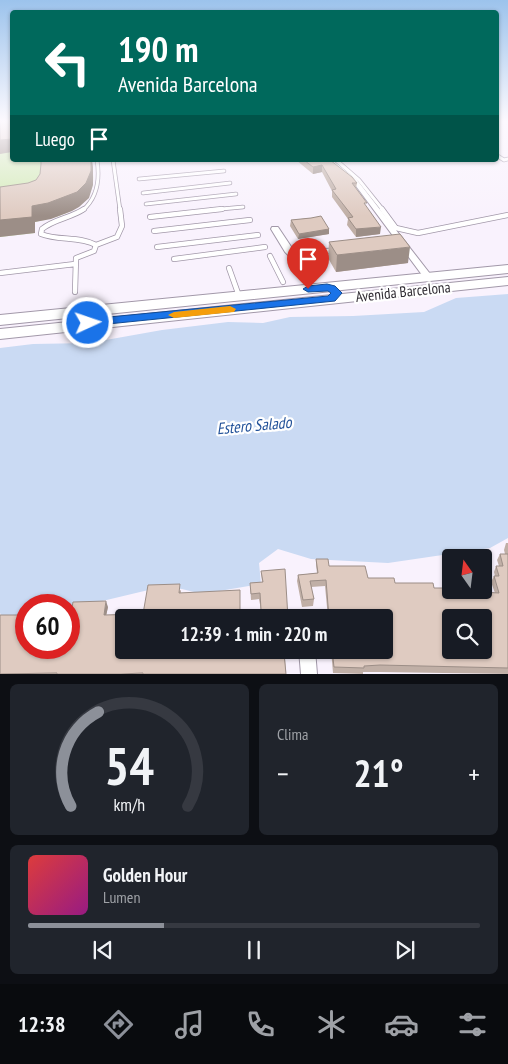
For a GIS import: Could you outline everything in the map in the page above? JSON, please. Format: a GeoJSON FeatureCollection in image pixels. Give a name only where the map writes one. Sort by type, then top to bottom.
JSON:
{"type":"FeatureCollection","features":[{"type":"Feature","properties":{"kind":"main road","name":"Avenida Barcelona"},"geometry":{"type":"LineString","coordinates":[[0,320],[92,317],[329,293],[428,277],[508,269]]}},
{"type":"Feature","properties":{"kind":"main road","name":"Avenida Barcelona"},"geometry":{"type":"LineString","coordinates":[[354,290],[508,281]]}},
{"type":"Feature","properties":{"kind":"main road","name":"Avenida Barcelona"},"geometry":{"type":"LineString","coordinates":[[92,317],[239,296],[329,293]]}},
{"type":"Feature","properties":{"kind":"main road","name":"Avenida Barcelona"},"geometry":{"type":"LineString","coordinates":[[0,334],[71,319]]}},
{"type":"Feature","properties":{"kind":"street"},"geometry":{"type":"LineString","coordinates":[[331,162],[355,180],[397,244],[428,277]]}},
{"type":"Feature","properties":{"kind":"street"},"geometry":{"type":"LineString","coordinates":[[275,228],[292,254],[345,250]]}},
{"type":"Feature","properties":{"kind":"street"},"geometry":{"type":"LineString","coordinates":[[308,659],[309,674]]}},
{"type":"Feature","properties":{"kind":"lane"},"geometry":{"type":"LineString","coordinates":[[97,162],[100,182],[85,208],[78,213],[46,225],[41,232],[51,238],[88,242],[96,245],[119,236],[121,230],[113,162]]}},
{"type":"Feature","properties":{"kind":"lane"},"geometry":{"type":"LineString","coordinates":[[338,162],[360,180],[396,228],[407,232],[418,233],[508,215]]}},
{"type":"Feature","properties":{"kind":"lane"},"geometry":{"type":"LineString","coordinates":[[139,179],[224,171]]}},
{"type":"Feature","properties":{"kind":"lane"},"geometry":{"type":"LineString","coordinates":[[143,193],[230,183]]}},
{"type":"Feature","properties":{"kind":"lane"},"geometry":{"type":"LineString","coordinates":[[146,204],[236,194]]}},
{"type":"Feature","properties":{"kind":"lane"},"geometry":{"type":"LineString","coordinates":[[150,217],[243,207]]}},
{"type":"Feature","properties":{"kind":"lane"},"geometry":{"type":"LineString","coordinates":[[154,231],[250,220]]}},
{"type":"Feature","properties":{"kind":"lane"},"geometry":{"type":"LineString","coordinates":[[157,247],[258,235]]}},
{"type":"Feature","properties":{"kind":"lane"},"geometry":{"type":"LineString","coordinates":[[75,292],[77,257],[94,250],[96,245]]}},
{"type":"Feature","properties":{"kind":"lane"},"geometry":{"type":"LineString","coordinates":[[174,259],[265,247]]}},
{"type":"Feature","properties":{"kind":"lane"},"geometry":{"type":"LineString","coordinates":[[270,256],[283,282]]}},
{"type":"Feature","properties":{"kind":"lane"},"geometry":{"type":"LineString","coordinates":[[0,273],[76,264]]}},
{"type":"Feature","properties":{"kind":"lane"},"geometry":{"type":"LineString","coordinates":[[229,268],[239,296]]}},
{"type":"Feature","properties":{"kind":"green space"},"geometry":{"type":"Polygon","coordinates":[[[0,152],[10,152],[10,162],[90,162],[93,175],[92,187],[88,197],[81,204],[71,211],[35,222],[35,233],[0,237],[0,152]]]}},
{"type":"Feature","properties":{"kind":"water","name":"Estero Salado"},"geometry":{"type":"Polygon","coordinates":[[[508,294],[508,538],[490,548],[442,549],[442,555],[388,563],[311,559],[278,549],[259,563],[261,584],[202,594],[182,589],[161,587],[80,606],[80,594],[15,594],[15,621],[6,623],[0,613],[0,348],[33,344],[89,343],[162,330],[228,322],[263,323],[290,317],[424,312],[456,298],[508,294]]]}},
{"type":"Feature","properties":{"kind":"building"},"geometry":{"type":"Polygon","coordinates":[[[41,162],[91,162],[91,171],[86,183],[77,192],[48,203],[32,206],[32,217],[0,220],[0,187],[28,183],[36,180],[40,174],[41,162]]]}},
{"type":"Feature","properties":{"kind":"building"},"geometry":{"type":"Polygon","coordinates":[[[307,162],[333,162],[352,177],[357,183],[352,183],[367,203],[364,203],[381,227],[356,229],[348,218],[353,217],[332,190],[336,189],[322,165],[313,167],[307,162]]]}},
{"type":"Feature","properties":{"kind":"building"},"geometry":{"type":"Polygon","coordinates":[[[321,216],[329,229],[299,234],[291,220],[311,218],[321,216]]]}},
{"type":"Feature","properties":{"kind":"building"},"geometry":{"type":"Polygon","coordinates":[[[400,234],[410,247],[337,255],[329,242],[400,234]]]}},
{"type":"Feature","properties":{"kind":"building"},"geometry":{"type":"Polygon","coordinates":[[[500,554],[508,554],[508,668],[380,665],[364,666],[364,668],[334,667],[333,659],[393,659],[393,609],[328,609],[326,580],[310,581],[314,599],[303,600],[298,575],[318,573],[316,559],[328,559],[329,566],[365,566],[368,578],[394,578],[395,583],[433,583],[434,588],[442,588],[442,599],[492,599],[492,593],[499,593],[494,576],[499,576],[496,566],[503,566],[500,554]]]}},
{"type":"Feature","properties":{"kind":"building"},"geometry":{"type":"Polygon","coordinates":[[[285,569],[287,609],[261,609],[260,593],[251,594],[250,583],[263,582],[261,571],[285,569]]]}},
{"type":"Feature","properties":{"kind":"building"},"geometry":{"type":"Polygon","coordinates":[[[180,584],[179,593],[240,590],[240,609],[144,609],[148,585],[180,584]]]}},
{"type":"Feature","properties":{"kind":"building"},"geometry":{"type":"Polygon","coordinates":[[[106,601],[104,615],[115,615],[115,659],[285,659],[286,674],[0,674],[0,615],[15,615],[15,659],[80,659],[80,602],[106,601]]]}},
{"type":"Feature","properties":{"kind":"slow traffic"},"geometry":{"type":"LineString","coordinates":[[174,315],[230,309]]}},
{"type":"Feature","properties":{"kind":"route"},"geometry":{"type":"LineString","coordinates":[[88,323],[331,299],[337,293],[332,288],[327,287],[308,289]]}}]}
